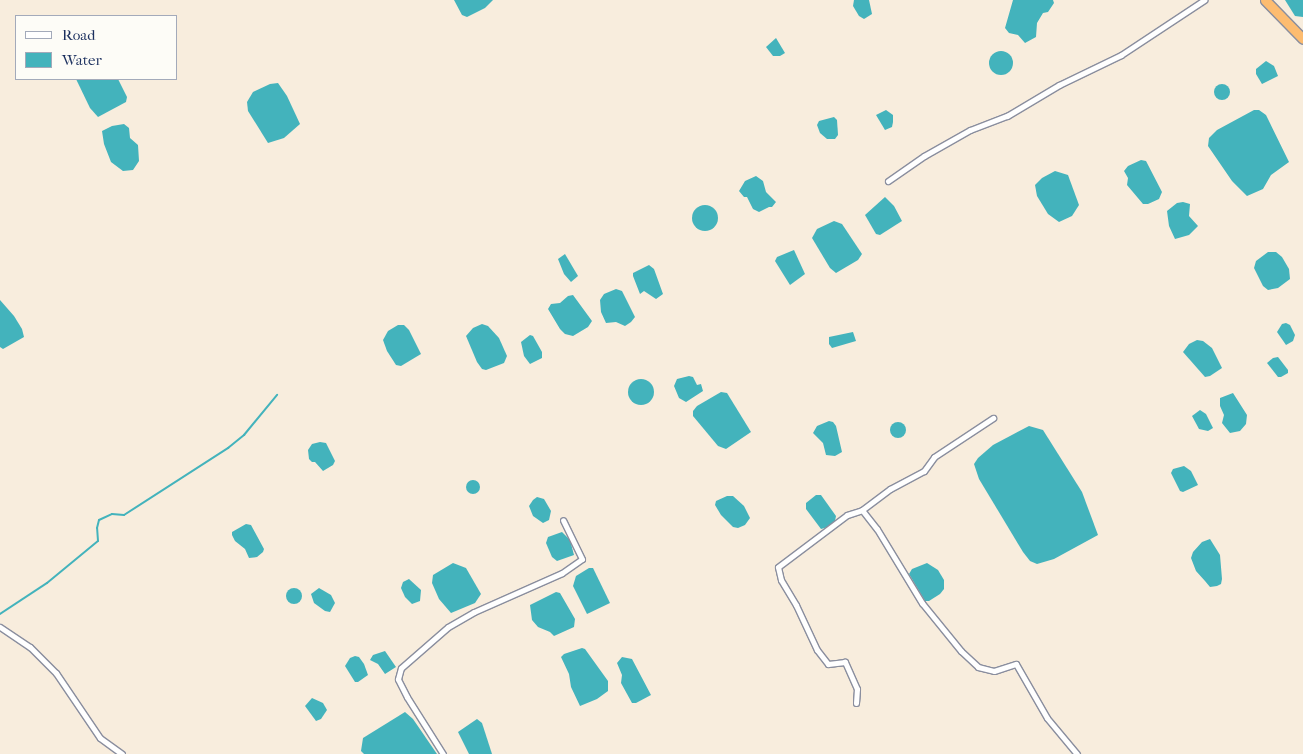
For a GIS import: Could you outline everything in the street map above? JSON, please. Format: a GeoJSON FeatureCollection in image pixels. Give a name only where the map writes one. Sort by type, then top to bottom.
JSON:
{"type":"FeatureCollection","features":[{"type":"Feature","properties":{"kind":"highway"},"geometry":{"type":"LineString","coordinates":[[1265,0],[1303,39]]}},
{"type":"Feature","properties":{"kind":"street"},"geometry":{"type":"LineString","coordinates":[[888,180],[924,156],[970,130],[1007,116],[1059,85],[1121,55],[1204,0]]}},
{"type":"Feature","properties":{"kind":"street"},"geometry":{"type":"LineString","coordinates":[[856,703],[857,689],[845,662],[828,664],[817,650],[796,605],[781,580],[778,568],[847,515],[862,510],[890,489],[924,471],[934,457],[993,418]]}},
{"type":"Feature","properties":{"kind":"street"},"geometry":{"type":"LineString","coordinates":[[862,510],[877,529],[922,603],[961,651],[978,667],[994,671],[1016,664],[1047,718],[1077,754]]}},
{"type":"Feature","properties":{"kind":"street"},"geometry":{"type":"LineString","coordinates":[[443,754],[407,697],[398,678],[401,668],[448,627],[461,619],[562,573],[582,560],[563,520]]}},
{"type":"Feature","properties":{"kind":"street"},"geometry":{"type":"LineString","coordinates":[[1,628],[30,647],[56,673],[100,738],[122,754]]}},
{"type":"Feature","properties":{"kind":"water"},"geometry":{"type":"Polygon","coordinates":[[[454,0],[493,0],[485,8],[467,17],[462,15],[454,0]]]}},
{"type":"Feature","properties":{"kind":"water"},"geometry":{"type":"Polygon","coordinates":[[[854,0],[869,0],[872,14],[864,19],[859,16],[853,6],[854,0]]]}},
{"type":"Feature","properties":{"kind":"water"},"geometry":{"type":"Polygon","coordinates":[[[1013,0],[1053,0],[1054,3],[1048,12],[1043,13],[1037,23],[1036,37],[1025,43],[1018,35],[1009,33],[1005,28],[1013,0]]]}},
{"type":"Feature","properties":{"kind":"water"},"geometry":{"type":"Polygon","coordinates":[[[1285,0],[1303,0],[1303,17],[1295,16],[1285,0]]]}},
{"type":"Feature","properties":{"kind":"water"},"geometry":{"type":"Polygon","coordinates":[[[776,38],[785,53],[780,56],[773,56],[766,47],[776,38]]]}},
{"type":"Feature","properties":{"kind":"water"},"geometry":{"type":"Polygon","coordinates":[[[1001,51],[1010,54],[1013,63],[1010,72],[1001,75],[992,72],[989,63],[992,54],[1001,51]]]}},
{"type":"Feature","properties":{"kind":"water"},"geometry":{"type":"Polygon","coordinates":[[[1266,61],[1274,66],[1278,76],[1262,84],[1256,74],[1256,69],[1266,61]]]}},
{"type":"Feature","properties":{"kind":"water"},"geometry":{"type":"Polygon","coordinates":[[[76,80],[118,80],[127,97],[126,102],[98,117],[90,108],[76,80]]]}},
{"type":"Feature","properties":{"kind":"water"},"geometry":{"type":"Polygon","coordinates":[[[278,83],[287,96],[300,124],[284,138],[268,143],[248,111],[247,102],[253,92],[270,84],[278,83]]]}},
{"type":"Feature","properties":{"kind":"water"},"geometry":{"type":"Polygon","coordinates":[[[1222,84],[1230,92],[1222,100],[1214,92],[1222,84]]]}},
{"type":"Feature","properties":{"kind":"water"},"geometry":{"type":"Polygon","coordinates":[[[886,110],[893,115],[893,122],[892,127],[885,130],[876,115],[886,110]]]}},
{"type":"Feature","properties":{"kind":"water"},"geometry":{"type":"Polygon","coordinates":[[[1254,110],[1259,110],[1266,115],[1289,162],[1271,175],[1263,189],[1247,196],[1232,181],[1208,146],[1209,138],[1217,130],[1254,110]]]}},
{"type":"Feature","properties":{"kind":"water"},"geometry":{"type":"Polygon","coordinates":[[[834,117],[837,120],[838,135],[835,139],[827,139],[820,133],[817,125],[819,121],[834,117]]]}},
{"type":"Feature","properties":{"kind":"water"},"geometry":{"type":"Polygon","coordinates":[[[124,124],[129,128],[130,138],[138,145],[139,161],[133,170],[123,171],[111,162],[104,144],[102,131],[112,126],[124,124]]]}},
{"type":"Feature","properties":{"kind":"water"},"geometry":{"type":"Polygon","coordinates":[[[1141,160],[1146,161],[1162,192],[1159,199],[1148,204],[1143,204],[1127,185],[1128,178],[1124,171],[1128,166],[1141,160]]]}},
{"type":"Feature","properties":{"kind":"water"},"geometry":{"type":"Polygon","coordinates":[[[1055,171],[1068,175],[1079,205],[1072,216],[1059,222],[1048,214],[1037,196],[1035,185],[1042,178],[1055,171]]]}},
{"type":"Feature","properties":{"kind":"water"},"geometry":{"type":"Polygon","coordinates":[[[756,176],[763,181],[766,192],[776,202],[772,207],[759,212],[753,209],[747,197],[744,197],[739,191],[745,181],[756,176]]]}},
{"type":"Feature","properties":{"kind":"water"},"geometry":{"type":"Polygon","coordinates":[[[885,197],[894,206],[902,221],[880,235],[876,234],[865,215],[885,197]]]}},
{"type":"Feature","properties":{"kind":"water"},"geometry":{"type":"Polygon","coordinates":[[[1177,203],[1190,204],[1189,216],[1198,226],[1189,235],[1175,239],[1169,226],[1167,211],[1177,203]]]}},
{"type":"Feature","properties":{"kind":"water"},"geometry":{"type":"Polygon","coordinates":[[[705,205],[714,209],[718,218],[714,227],[705,231],[696,227],[692,218],[696,209],[705,205]]]}},
{"type":"Feature","properties":{"kind":"water"},"geometry":{"type":"Polygon","coordinates":[[[834,221],[842,224],[862,254],[858,260],[836,273],[830,268],[812,238],[817,229],[834,221]]]}},
{"type":"Feature","properties":{"kind":"water"},"geometry":{"type":"Polygon","coordinates":[[[794,250],[805,274],[790,285],[775,261],[777,257],[794,250]]]}},
{"type":"Feature","properties":{"kind":"water"},"geometry":{"type":"Polygon","coordinates":[[[1268,252],[1276,252],[1282,257],[1289,269],[1290,279],[1278,288],[1268,290],[1263,286],[1254,268],[1256,261],[1268,252]]]}},
{"type":"Feature","properties":{"kind":"water"},"geometry":{"type":"Polygon","coordinates":[[[565,254],[578,276],[571,282],[564,274],[558,259],[565,254]]]}},
{"type":"Feature","properties":{"kind":"water"},"geometry":{"type":"Polygon","coordinates":[[[649,265],[654,269],[663,294],[656,299],[644,291],[640,294],[633,276],[633,273],[649,265]]]}},
{"type":"Feature","properties":{"kind":"water"},"geometry":{"type":"Polygon","coordinates":[[[616,289],[622,291],[635,317],[625,326],[616,322],[606,323],[601,312],[600,300],[604,294],[616,289]]]}},
{"type":"Feature","properties":{"kind":"water"},"geometry":{"type":"Polygon","coordinates":[[[573,295],[592,321],[588,327],[573,336],[565,334],[560,329],[548,309],[551,304],[560,303],[568,296],[573,295]]]}},
{"type":"Feature","properties":{"kind":"water"},"geometry":{"type":"Polygon","coordinates":[[[0,300],[14,316],[22,329],[24,337],[3,349],[0,347],[0,300]]]}},
{"type":"Feature","properties":{"kind":"water"},"geometry":{"type":"Polygon","coordinates":[[[482,324],[488,326],[499,338],[507,356],[504,363],[486,370],[482,369],[477,362],[466,336],[473,328],[482,324]]]}},
{"type":"Feature","properties":{"kind":"water"},"geometry":{"type":"Polygon","coordinates":[[[1282,324],[1290,325],[1295,335],[1293,341],[1286,345],[1277,332],[1282,324]]]}},
{"type":"Feature","properties":{"kind":"water"},"geometry":{"type":"Polygon","coordinates":[[[398,325],[404,325],[409,330],[421,354],[401,366],[396,365],[387,351],[383,340],[388,331],[398,325]]]}},
{"type":"Feature","properties":{"kind":"water"},"geometry":{"type":"Polygon","coordinates":[[[853,332],[856,341],[832,348],[829,344],[829,337],[853,332]]]}},
{"type":"Feature","properties":{"kind":"water"},"geometry":{"type":"Polygon","coordinates":[[[530,335],[533,336],[542,352],[542,358],[530,364],[524,356],[521,342],[530,335]]]}},
{"type":"Feature","properties":{"kind":"water"},"geometry":{"type":"Polygon","coordinates":[[[1197,340],[1203,341],[1212,348],[1222,368],[1210,376],[1205,377],[1183,352],[1189,344],[1197,340]]]}},
{"type":"Feature","properties":{"kind":"water"},"geometry":{"type":"Polygon","coordinates":[[[1278,357],[1288,370],[1288,373],[1281,377],[1278,377],[1267,363],[1273,358],[1278,357]]]}},
{"type":"Feature","properties":{"kind":"water"},"geometry":{"type":"Polygon","coordinates":[[[693,377],[697,385],[701,384],[703,391],[686,402],[679,398],[674,386],[677,379],[693,377]]]}},
{"type":"Feature","properties":{"kind":"water"},"geometry":{"type":"Polygon","coordinates":[[[641,379],[650,383],[654,392],[650,401],[641,405],[632,401],[628,392],[632,383],[641,379]]]}},
{"type":"Feature","properties":{"kind":"water"},"geometry":{"type":"Polygon","coordinates":[[[721,392],[727,393],[751,432],[726,449],[718,446],[693,416],[693,411],[697,406],[721,392]]]}},
{"type":"Feature","properties":{"kind":"water"},"geometry":{"type":"Polygon","coordinates":[[[1233,393],[1247,415],[1246,424],[1240,431],[1230,433],[1222,423],[1224,415],[1220,406],[1220,398],[1233,393]]]}},
{"type":"Feature","properties":{"kind":"water"},"geometry":{"type":"Polygon","coordinates":[[[1200,410],[1206,414],[1213,428],[1208,431],[1199,429],[1192,416],[1200,410]]]}},
{"type":"Feature","properties":{"kind":"water"},"geometry":{"type":"Polygon","coordinates":[[[829,421],[833,422],[836,426],[842,452],[835,456],[826,455],[823,443],[813,433],[817,426],[829,421]]]}},
{"type":"Feature","properties":{"kind":"water"},"geometry":{"type":"Polygon","coordinates":[[[898,422],[904,424],[906,430],[904,436],[898,438],[892,436],[890,430],[892,424],[898,422]]]}},
{"type":"Feature","properties":{"kind":"water"},"geometry":{"type":"Polygon","coordinates":[[[1029,426],[1043,430],[1082,492],[1098,535],[1054,559],[1037,564],[1030,561],[1023,552],[979,479],[974,464],[993,445],[1029,426]]]}},
{"type":"Feature","properties":{"kind":"water"},"geometry":{"type":"Polygon","coordinates":[[[326,443],[335,461],[333,465],[323,471],[315,462],[309,459],[308,450],[312,444],[326,443]]]}},
{"type":"Feature","properties":{"kind":"water"},"geometry":{"type":"Polygon","coordinates":[[[1184,466],[1191,471],[1198,485],[1183,492],[1180,491],[1171,473],[1173,469],[1184,466]]]}},
{"type":"Feature","properties":{"kind":"water"},"geometry":{"type":"Polygon","coordinates":[[[470,480],[476,480],[480,487],[476,494],[470,494],[466,490],[466,484],[470,480]]]}},
{"type":"Feature","properties":{"kind":"water"},"geometry":{"type":"Polygon","coordinates":[[[816,495],[821,495],[836,516],[835,521],[828,527],[821,529],[806,509],[806,503],[816,495]]]}},
{"type":"Feature","properties":{"kind":"water"},"geometry":{"type":"Polygon","coordinates":[[[727,496],[733,496],[744,506],[750,518],[745,525],[738,528],[733,527],[721,515],[715,505],[716,501],[727,496]]]}},
{"type":"Feature","properties":{"kind":"water"},"geometry":{"type":"Polygon","coordinates":[[[537,497],[544,499],[551,511],[549,520],[543,523],[533,516],[529,506],[537,497]]]}},
{"type":"Feature","properties":{"kind":"water"},"geometry":{"type":"Polygon","coordinates":[[[246,524],[251,525],[264,549],[257,557],[249,558],[245,549],[235,541],[232,535],[232,532],[246,524]]]}},
{"type":"Feature","properties":{"kind":"water"},"geometry":{"type":"Polygon","coordinates":[[[562,532],[570,540],[574,555],[557,561],[552,557],[546,543],[548,537],[562,532]]]}},
{"type":"Feature","properties":{"kind":"water"},"geometry":{"type":"Polygon","coordinates":[[[1210,539],[1220,555],[1222,579],[1221,584],[1210,587],[1196,571],[1191,558],[1193,552],[1202,542],[1210,539]]]}},
{"type":"Feature","properties":{"kind":"water"},"geometry":{"type":"Polygon","coordinates":[[[453,563],[466,568],[481,594],[475,603],[451,613],[439,599],[432,583],[433,575],[453,563]]]}},
{"type":"Feature","properties":{"kind":"water"},"geometry":{"type":"Polygon","coordinates":[[[927,563],[938,570],[944,580],[944,589],[929,601],[925,601],[909,574],[912,569],[927,563]]]}},
{"type":"Feature","properties":{"kind":"water"},"geometry":{"type":"Polygon","coordinates":[[[589,568],[593,568],[610,603],[587,614],[573,586],[576,576],[589,568]]]}},
{"type":"Feature","properties":{"kind":"water"},"geometry":{"type":"Polygon","coordinates":[[[409,579],[421,590],[420,601],[412,604],[405,597],[401,588],[403,582],[409,579]]]}},
{"type":"Feature","properties":{"kind":"water"},"geometry":{"type":"Polygon","coordinates":[[[294,588],[300,590],[302,596],[300,602],[294,604],[288,602],[286,596],[288,590],[294,588]]]}},
{"type":"Feature","properties":{"kind":"water"},"geometry":{"type":"Polygon","coordinates":[[[319,588],[331,595],[335,603],[330,612],[325,611],[314,603],[311,594],[319,588]]]}},
{"type":"Feature","properties":{"kind":"water"},"geometry":{"type":"Polygon","coordinates":[[[556,592],[560,593],[575,619],[574,627],[554,636],[550,632],[538,627],[532,620],[530,605],[556,592]]]}},
{"type":"Feature","properties":{"kind":"water"},"geometry":{"type":"Polygon","coordinates":[[[582,648],[585,649],[608,681],[608,691],[597,699],[580,706],[571,687],[569,674],[561,657],[564,654],[582,648]]]}},
{"type":"Feature","properties":{"kind":"water"},"geometry":{"type":"Polygon","coordinates":[[[385,651],[396,667],[385,674],[378,664],[370,660],[373,655],[385,651]]]}},
{"type":"Feature","properties":{"kind":"water"},"geometry":{"type":"Polygon","coordinates":[[[359,657],[364,664],[368,675],[358,682],[355,682],[345,666],[350,658],[359,657]]]}},
{"type":"Feature","properties":{"kind":"water"},"geometry":{"type":"Polygon","coordinates":[[[622,657],[632,659],[651,695],[636,703],[632,703],[621,683],[622,675],[617,663],[622,657]]]}},
{"type":"Feature","properties":{"kind":"water"},"geometry":{"type":"Polygon","coordinates":[[[312,698],[323,703],[327,710],[321,719],[316,721],[305,706],[312,698]]]}},
{"type":"Feature","properties":{"kind":"water"},"geometry":{"type":"Polygon","coordinates":[[[405,712],[413,719],[437,754],[364,754],[361,751],[363,738],[405,712]]]}},
{"type":"Feature","properties":{"kind":"water"},"geometry":{"type":"Polygon","coordinates":[[[477,719],[482,723],[492,754],[469,754],[458,732],[477,719]]]}},
{"type":"Feature","properties":{"kind":"waterway"},"geometry":{"type":"LineString","coordinates":[[0,614],[47,583],[98,541],[97,528],[99,520],[112,514],[124,515],[228,448],[244,435],[277,395]]}}]}
